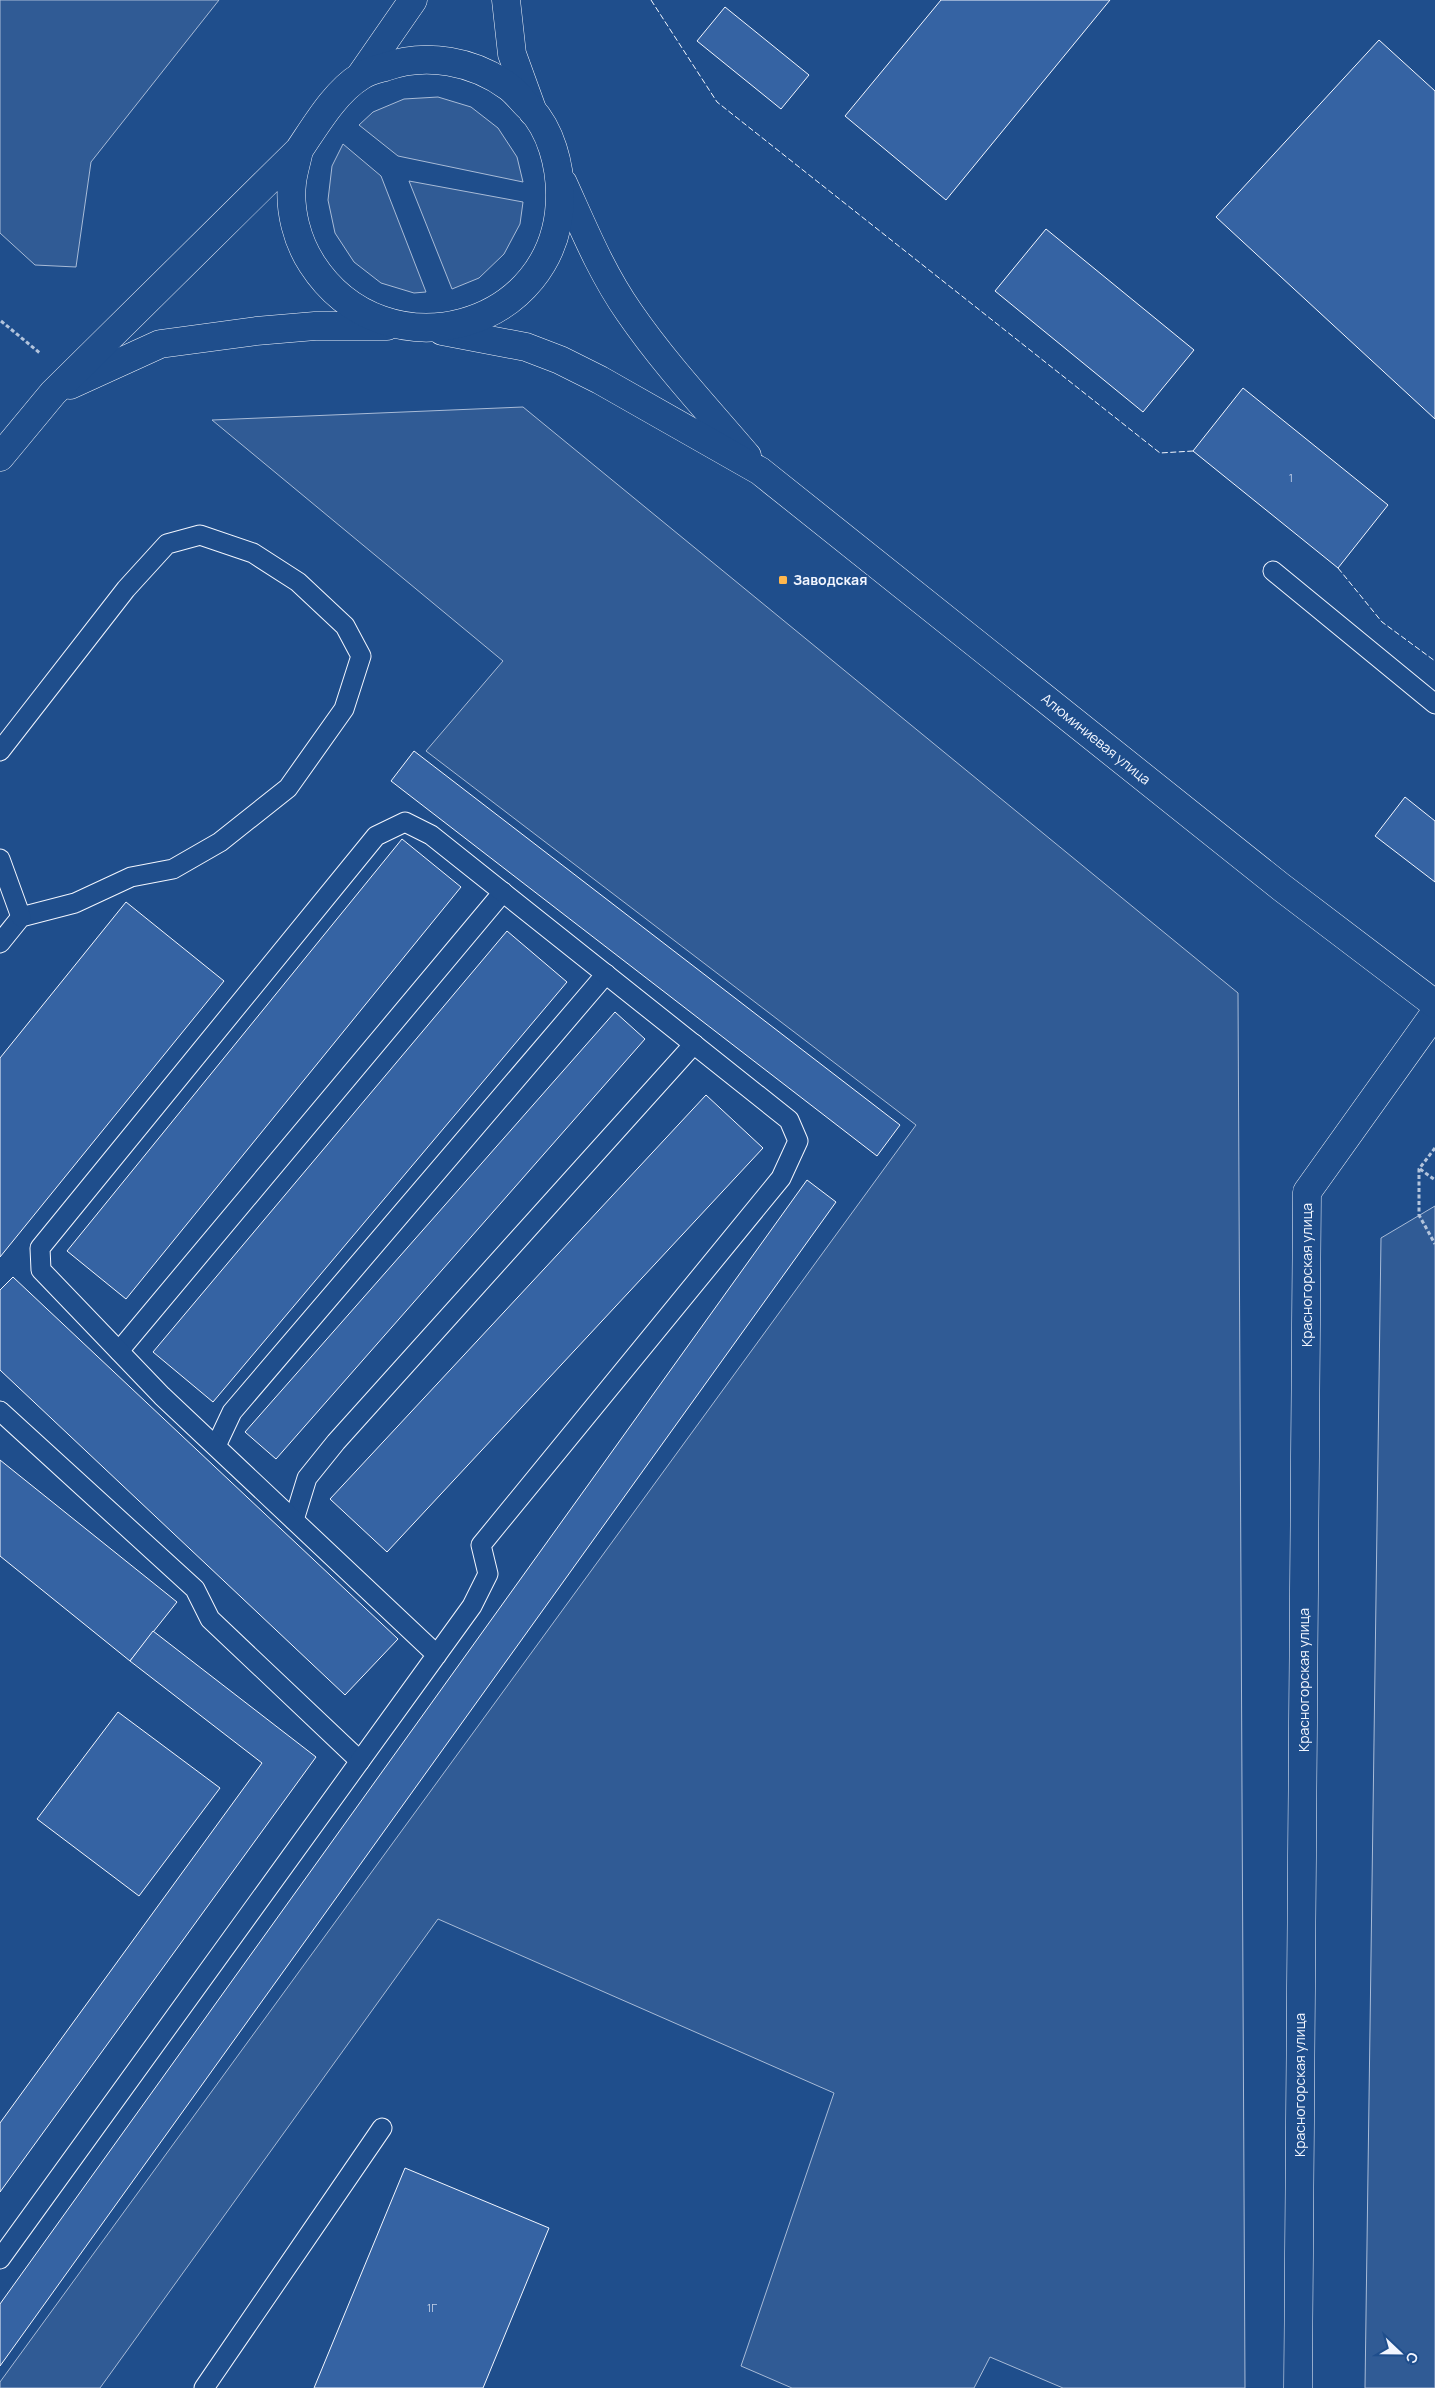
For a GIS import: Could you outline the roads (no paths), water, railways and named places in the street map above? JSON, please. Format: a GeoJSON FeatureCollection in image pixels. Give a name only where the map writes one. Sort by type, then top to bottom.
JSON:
{"type":"FeatureCollection","features":[{"type":"Feature","properties":{"kind":"main road"},"geometry":{"type":"LineString","coordinates":[[0,457],[52,393],[299,150],[326,108],[362,75],[413,0]]}},
{"type":"Feature","properties":{"kind":"main road"},"geometry":{"type":"LineString","coordinates":[[506,0],[512,54],[533,112],[551,142],[560,175],[590,243],[628,310],[652,343],[760,471]]}},
{"type":"Feature","properties":{"kind":"main road"},"geometry":{"type":"LineString","coordinates":[[362,75],[398,62],[437,59],[475,68],[510,88],[533,112]]}},
{"type":"Feature","properties":{"kind":"main road"},"geometry":{"type":"LineString","coordinates":[[299,150],[292,184],[293,210],[304,252],[323,281],[350,305],[374,318],[400,326]]}},
{"type":"Feature","properties":{"kind":"main road"},"geometry":{"type":"LineString","coordinates":[[428,328],[455,325],[487,314],[515,295],[537,270],[552,241],[560,208],[560,175]]}},
{"type":"Feature","properties":{"kind":"main road"},"geometry":{"type":"LineString","coordinates":[[52,393],[160,344],[213,335],[315,326],[400,326],[428,328],[526,347],[560,360],[600,380],[760,471]]}},
{"type":"Feature","properties":{"kind":"main road","name":"Алюминиевая улица"},"geometry":{"type":"LineString","coordinates":[[760,471],[1281,887],[1435,1004]]}},
{"type":"Feature","properties":{"kind":"main road","name":"Красногорская улица"},"geometry":{"type":"LineString","coordinates":[[1298,2388],[1307,1192],[1435,1013]]}},
{"type":"Feature","properties":{"kind":"lane"},"geometry":{"type":"LineString","coordinates":[[0,751],[126,589],[167,544],[200,535],[253,553],[298,582],[345,626],[361,656],[344,709],[288,788],[220,842],[173,869],[131,877],[75,903],[21,917],[0,943]]}},
{"type":"Feature","properties":{"kind":"lane"},"geometry":{"type":"LineString","coordinates":[[1273,571],[1435,704]]}},
{"type":"Feature","properties":{"kind":"lane"},"geometry":{"type":"LineString","coordinates":[[0,2259],[437,1655],[472,1606],[488,1574],[481,1546],[781,1178],[798,1141],[789,1120],[431,835],[406,822],[376,836],[40,1248],[41,1270],[119,1351],[216,1446],[437,1655]]}},
{"type":"Feature","properties":{"kind":"lane"},"geometry":{"type":"LineString","coordinates":[[0,859],[21,917]]}},
{"type":"Feature","properties":{"kind":"lane"},"geometry":{"type":"LineString","coordinates":[[119,1351],[503,892]]}},
{"type":"Feature","properties":{"kind":"lane"},"geometry":{"type":"LineString","coordinates":[[216,1446],[232,1412],[606,974]]}},
{"type":"Feature","properties":{"kind":"lane"},"geometry":{"type":"LineString","coordinates":[[294,1520],[307,1478],[336,1442],[694,1044]]}},
{"type":"Feature","properties":{"kind":"lane"},"geometry":{"type":"LineString","coordinates":[[0,1411],[195,1589],[210,1619],[360,1761]]}},
{"type":"Feature","properties":{"kind":"lane"},"geometry":{"type":"LineString","coordinates":[[204,2388],[382,2128]]}},
{"type":"Feature","properties":{"kind":"place","name":"Заводская"},"geometry":{"type":"Point","coordinates":[783,580]}}]}
